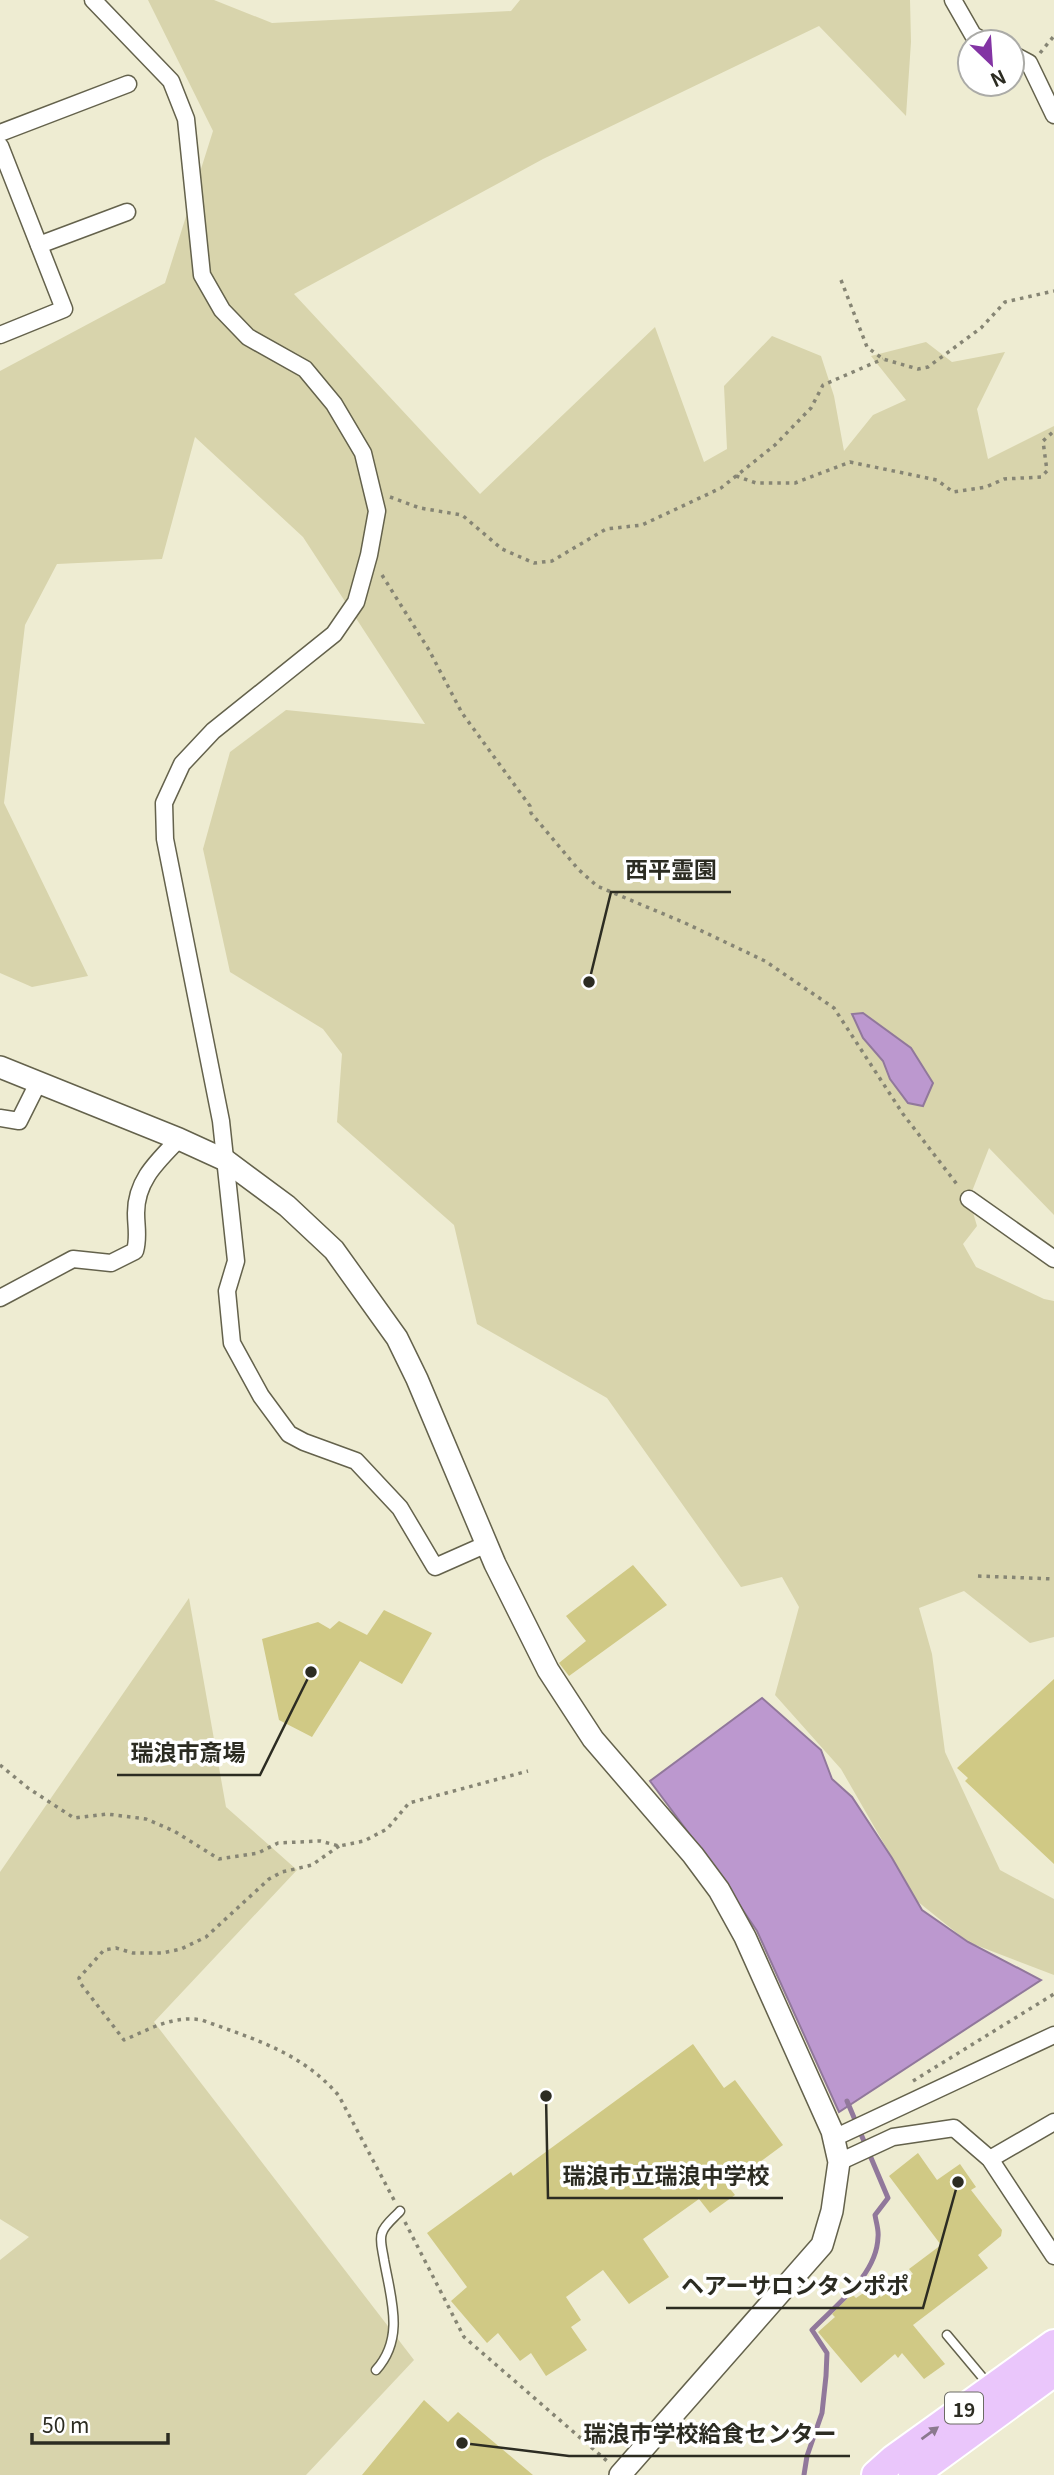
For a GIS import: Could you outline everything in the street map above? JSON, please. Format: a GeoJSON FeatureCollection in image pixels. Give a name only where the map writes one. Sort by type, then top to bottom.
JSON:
{"type":"FeatureCollection","features":[{"type":"Feature","properties":{"kind":"highway","name":"19"},"geometry":{"type":"LineString","coordinates":[[876,2475],[1054,2344]]}},
{"type":"Feature","properties":{"kind":"highway","name":"19"},"geometry":{"type":"LineString","coordinates":[[913,2475],[1054,2372]]}},
{"type":"Feature","properties":{"kind":"street"},"geometry":{"type":"LineString","coordinates":[[93,0],[171,81],[186,119],[202,275],[222,310],[248,337],[305,369],[334,404],[363,453],[377,511],[356,602],[334,634],[213,731],[182,764],[164,803],[164,839],[221,1121],[236,1261],[227,1291],[232,1343],[261,1396],[289,1434],[356,1461],[400,1508],[435,1567],[487,1544]]}},
{"type":"Feature","properties":{"kind":"street"},"geometry":{"type":"LineString","coordinates":[[953,0],[969,28]]}},
{"type":"Feature","properties":{"kind":"street"},"geometry":{"type":"LineString","coordinates":[[1026,61],[1054,116]]}},
{"type":"Feature","properties":{"kind":"street"},"geometry":{"type":"LineString","coordinates":[[0,133],[128,84]]}},
{"type":"Feature","properties":{"kind":"street"},"geometry":{"type":"LineString","coordinates":[[0,146],[64,310],[0,335]]}},
{"type":"Feature","properties":{"kind":"street"},"geometry":{"type":"LineString","coordinates":[[39,245],[127,212]]}},
{"type":"Feature","properties":{"kind":"street"},"geometry":{"type":"LineString","coordinates":[[0,1067],[225,1160],[287,1206],[334,1250],[397,1338],[495,1564],[548,1670],[593,1739],[693,1855],[719,1890],[745,1937],[834,2138],[839,2162],[832,2211],[822,2245],[620,2474]]}},
{"type":"Feature","properties":{"kind":"street"},"geometry":{"type":"LineString","coordinates":[[0,1118],[19,1121],[38,1083]]}},
{"type":"Feature","properties":{"kind":"street"},"geometry":{"type":"LineString","coordinates":[[0,1298],[73,1259],[111,1263],[135,1251],[139,1238],[136,1213],[138,1192],[147,1174],[179,1139]]}},
{"type":"Feature","properties":{"kind":"street"},"geometry":{"type":"LineString","coordinates":[[969,1199],[1054,1259]]}},
{"type":"Feature","properties":{"kind":"street"},"geometry":{"type":"LineString","coordinates":[[834,2138],[1054,2035]]}},
{"type":"Feature","properties":{"kind":"street"},"geometry":{"type":"LineString","coordinates":[[990,2159],[1054,2122]]}},
{"type":"Feature","properties":{"kind":"street"},"geometry":{"type":"LineString","coordinates":[[839,2162],[893,2137],[954,2128],[990,2159],[1054,2256]]}},
{"type":"Feature","properties":{"kind":"lane"},"geometry":{"type":"LineString","coordinates":[[376,2370],[390,2352],[395,2329],[395,2316],[381,2245],[382,2232],[400,2211]]}},
{"type":"Feature","properties":{"kind":"lane"},"geometry":{"type":"LineString","coordinates":[[947,2335],[992,2388]]}},
{"type":"Feature","properties":{"kind":"path"},"geometry":{"type":"LineString","coordinates":[[1029,63],[1054,36]]}},
{"type":"Feature","properties":{"kind":"path"},"geometry":{"type":"LineString","coordinates":[[841,280],[867,347],[883,359],[918,369],[928,367],[981,328],[1005,302],[1054,290]]}},
{"type":"Feature","properties":{"kind":"path"},"geometry":{"type":"LineString","coordinates":[[372,491],[420,508],[461,514],[502,549],[534,564],[552,561],[606,529],[642,525],[721,488],[775,445],[811,408],[823,385],[883,359]]}},
{"type":"Feature","properties":{"kind":"path"},"geometry":{"type":"LineString","coordinates":[[735,476],[756,483],[795,483],[850,462],[937,480],[953,492],[986,487],[1004,479],[1041,477],[1047,471],[1043,441],[1054,431]]}},
{"type":"Feature","properties":{"kind":"path"},"geometry":{"type":"LineString","coordinates":[[369,555],[429,650],[462,713],[530,806],[531,813],[578,869],[597,886],[765,961],[834,1009],[902,1114],[969,1199]]}},
{"type":"Feature","properties":{"kind":"path"},"geometry":{"type":"LineString","coordinates":[[978,1576],[1054,1579]]}},
{"type":"Feature","properties":{"kind":"path"},"geometry":{"type":"LineString","coordinates":[[0,1765],[28,1788],[74,1818],[107,1814],[146,1819],[174,1831],[219,1859],[258,1853],[278,1843],[320,1840],[339,1846]]}},
{"type":"Feature","properties":{"kind":"path"},"geometry":{"type":"LineString","coordinates":[[528,1771],[409,1803],[387,1829],[364,1841],[339,1846],[312,1865],[282,1872],[269,1879],[206,1937],[181,1949],[162,1953],[133,1953],[116,1948],[104,1950],[79,1978],[124,2040],[173,2020],[202,2020],[285,2052],[330,2085],[339,2096],[464,2337],[620,2474]]}},
{"type":"Feature","properties":{"kind":"path"},"geometry":{"type":"LineString","coordinates":[[902,2088],[1054,1994]]}},
{"type":"Feature","properties":{"kind":"shaded area"},"geometry":{"type":"Polygon","coordinates":[[[148,0],[214,0],[272,23],[511,11],[520,0],[910,0],[911,42],[906,116],[819,26],[543,159],[294,294],[480,494],[655,327],[704,462],[727,449],[724,386],[772,336],[821,356],[834,396],[844,451],[873,415],[906,400],[871,356],[926,342],[952,362],[1005,352],[977,409],[988,459],[1054,426],[1054,1215],[989,1148],[969,1199],[977,1226],[963,1244],[976,1267],[1044,1299],[1054,1301],[1054,1637],[1030,1643],[964,1591],[919,1608],[932,1654],[945,1752],[1000,1870],[1054,1899],[1054,1975],[968,1942],[917,1901],[841,1769],[775,1695],[799,1607],[782,1577],[741,1587],[607,1398],[477,1324],[454,1225],[337,1122],[342,1054],[323,1029],[230,972],[203,849],[230,752],[286,710],[425,724],[303,537],[195,437],[162,559],[57,564],[25,625],[4,803],[88,976],[32,987],[0,973],[0,371],[165,283],[213,131],[148,0]]]}},
{"type":"Feature","properties":{"kind":"shaded area"},"geometry":{"type":"Polygon","coordinates":[[[863,1013],[911,1048],[933,1083],[923,1106],[908,1103],[890,1079],[883,1061],[863,1038],[852,1014],[863,1013]]]}},
{"type":"Feature","properties":{"kind":"shaded area"},"geometry":{"type":"Polygon","coordinates":[[[189,1598],[226,1807],[297,1870],[154,2022],[414,2360],[306,2475],[0,2475],[0,2260],[29,2237],[0,2219],[0,1872],[189,1598]]]}},
{"type":"Feature","properties":{"kind":"shaded area"},"geometry":{"type":"Polygon","coordinates":[[[762,1698],[821,1750],[832,1779],[852,1797],[922,1910],[968,1942],[1041,1980],[839,2112],[757,1931],[650,1781],[762,1698]]]}},
{"type":"Feature","properties":{"kind":"building"},"geometry":{"type":"Polygon","coordinates":[[[633,1565],[667,1605],[569,1676],[559,1663],[586,1641],[566,1616],[633,1565]]]}},
{"type":"Feature","properties":{"kind":"building"},"geometry":{"type":"Polygon","coordinates":[[[384,1610],[432,1633],[402,1684],[360,1661],[312,1737],[279,1720],[262,1639],[318,1622],[330,1629],[339,1621],[367,1635],[384,1610]]]}},
{"type":"Feature","properties":{"kind":"building"},"geometry":{"type":"Polygon","coordinates":[[[1054,1679],[1054,1864],[965,1781],[968,1778],[957,1768],[1054,1679]]]}},
{"type":"Feature","properties":{"kind":"building"},"geometry":{"type":"Polygon","coordinates":[[[693,2044],[724,2088],[735,2080],[783,2145],[753,2167],[749,2162],[723,2180],[735,2195],[710,2213],[699,2199],[643,2239],[669,2277],[629,2304],[603,2270],[566,2297],[581,2320],[571,2327],[587,2350],[546,2376],[531,2353],[520,2361],[498,2333],[487,2343],[451,2301],[467,2287],[427,2233],[511,2172],[513,2176],[693,2044]]]}},
{"type":"Feature","properties":{"kind":"building"},"geometry":{"type":"Polygon","coordinates":[[[918,2153],[937,2180],[960,2164],[976,2187],[971,2190],[1002,2230],[1001,2236],[978,2255],[988,2268],[913,2325],[945,2364],[924,2379],[902,2353],[898,2358],[895,2354],[861,2383],[818,2332],[835,2317],[832,2314],[852,2294],[856,2298],[871,2288],[881,2297],[913,2274],[909,2269],[941,2245],[889,2176],[918,2153]]]}},
{"type":"Feature","properties":{"kind":"building"},"geometry":{"type":"Polygon","coordinates":[[[424,2400],[448,2422],[458,2412],[533,2475],[362,2475],[424,2400]]]}},
{"type":"Feature","properties":{"kind":"waterway"},"geometry":{"type":"LineString","coordinates":[[804,2475],[807,2456],[822,2413],[826,2376],[827,2353],[812,2330],[854,2288],[871,2264],[878,2237],[875,2215],[888,2198],[847,2101]]}},
{"type":"Feature","properties":{"kind":"place","name":"西平霊園"},"geometry":{"type":"Point","coordinates":[589,982]}},
{"type":"Feature","properties":{"kind":"place","name":"瑞浪市斎場"},"geometry":{"type":"Point","coordinates":[311,1672]}},
{"type":"Feature","properties":{"kind":"place","name":"瑞浪市立瑞浪中学校"},"geometry":{"type":"Point","coordinates":[546,2096]}},
{"type":"Feature","properties":{"kind":"place","name":"ヘアーサロンタンポポ"},"geometry":{"type":"Point","coordinates":[958,2182]}},
{"type":"Feature","properties":{"kind":"place","name":"瑞浪市学校給食センター"},"geometry":{"type":"Point","coordinates":[462,2443]}}]}
